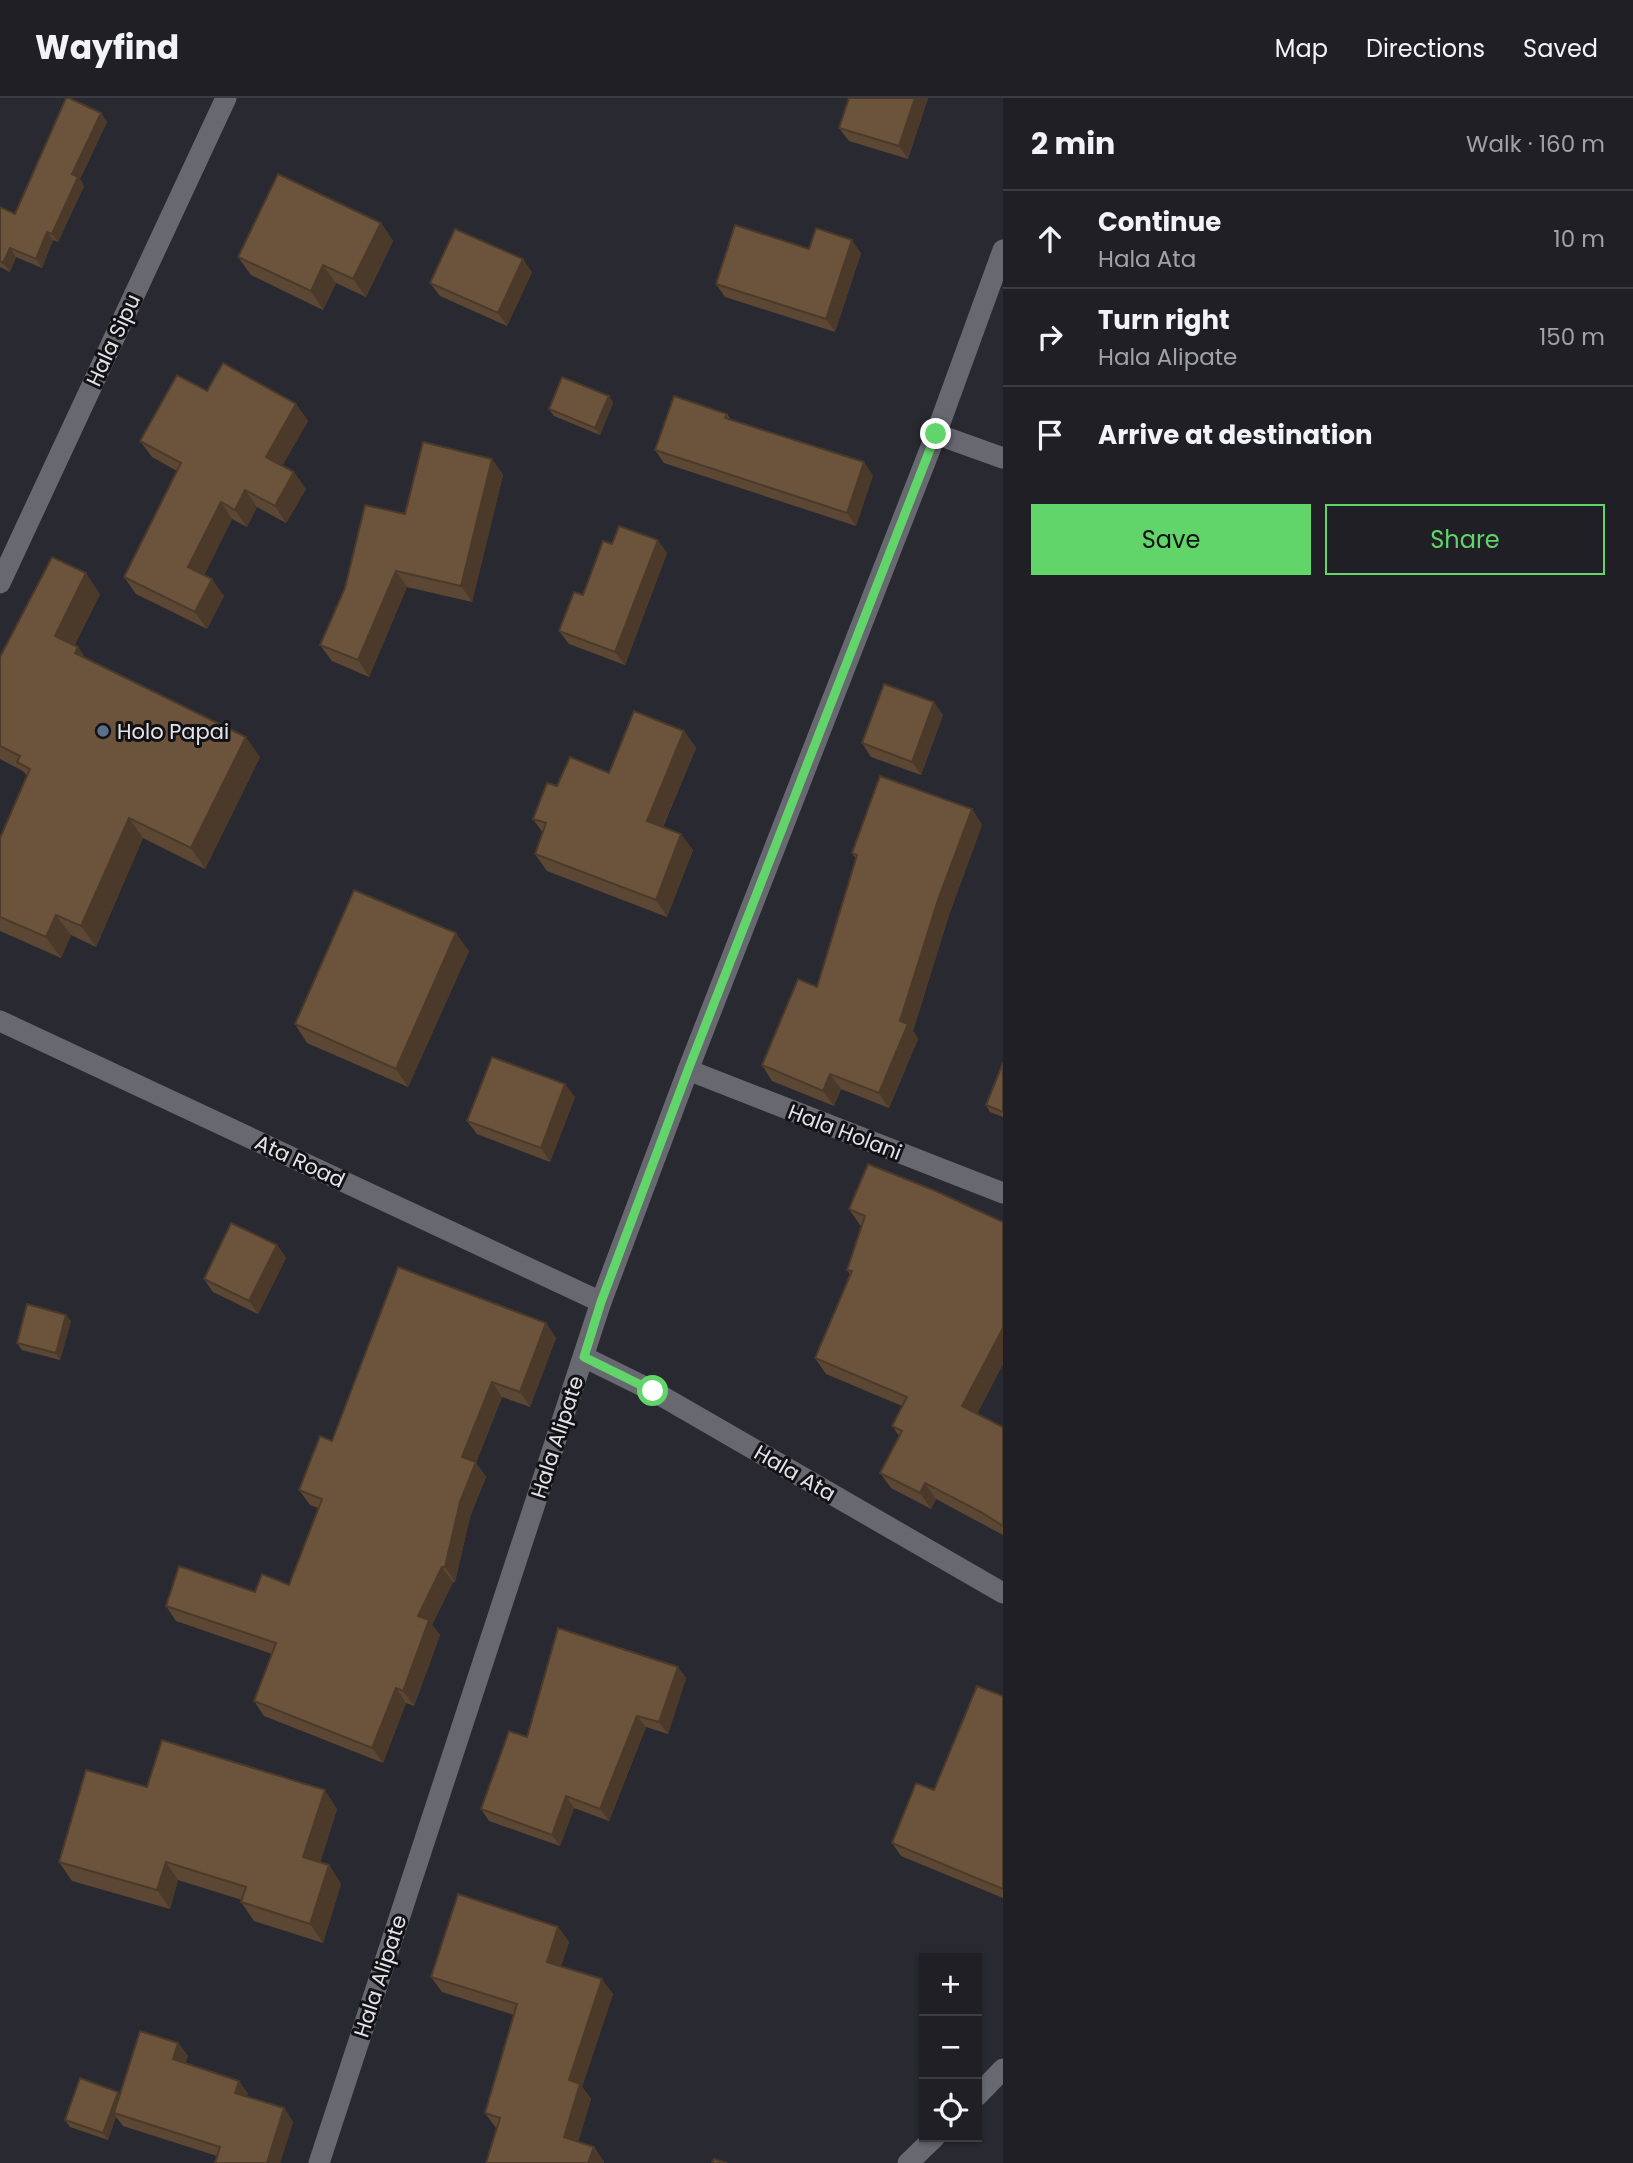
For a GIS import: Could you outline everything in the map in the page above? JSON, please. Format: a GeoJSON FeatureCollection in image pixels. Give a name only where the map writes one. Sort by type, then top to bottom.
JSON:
{"type":"FeatureCollection","features":[{"type":"Feature","properties":{"kind":"street","name":"Hala Sipu"},"geometry":{"type":"LineString","coordinates":[[0,583],[226,98]]}},
{"type":"Feature","properties":{"kind":"street","name":"Hala Alipate"},"geometry":{"type":"LineString","coordinates":[[319,2163],[601,1302],[688,1070],[936,434],[1003,250]]}},
{"type":"Feature","properties":{"kind":"street"},"geometry":{"type":"LineString","coordinates":[[936,434],[1003,458]]}},
{"type":"Feature","properties":{"kind":"street","name":"Ata Road"},"geometry":{"type":"LineString","coordinates":[[0,1021],[601,1302]]}},
{"type":"Feature","properties":{"kind":"street","name":"Hala Holani"},"geometry":{"type":"LineString","coordinates":[[688,1070],[1003,1193]]}},
{"type":"Feature","properties":{"kind":"street","name":"Hala Ata"},"geometry":{"type":"LineString","coordinates":[[584,1357],[653,1391],[1003,1594]]}},
{"type":"Feature","properties":{"kind":"street"},"geometry":{"type":"LineString","coordinates":[[982,2091],[1003,2069]]}},
{"type":"Feature","properties":{"kind":"street"},"geometry":{"type":"LineString","coordinates":[[908,2163],[930,2142]]}},
{"type":"Feature","properties":{"kind":"building"},"geometry":{"type":"Polygon","coordinates":[[[66,98],[101,113],[72,174],[78,177],[52,234],[47,232],[36,259],[10,248],[3,263],[0,261],[0,207],[15,214],[66,98]]]}},
{"type":"Feature","properties":{"kind":"building"},"geometry":{"type":"Polygon","coordinates":[[[849,98],[915,98],[899,146],[839,128],[849,98]]]}},
{"type":"Feature","properties":{"kind":"building"},"geometry":{"type":"Polygon","coordinates":[[[278,174],[381,223],[353,279],[323,265],[311,291],[238,257],[278,174]]]}},
{"type":"Feature","properties":{"kind":"building"},"geometry":{"type":"Polygon","coordinates":[[[735,225],[809,249],[816,228],[852,240],[826,319],[716,284],[735,225]]]}},
{"type":"Feature","properties":{"kind":"building"},"geometry":{"type":"Polygon","coordinates":[[[455,229],[523,259],[498,313],[430,283],[455,229]]]}},
{"type":"Feature","properties":{"kind":"building"},"geometry":{"type":"Polygon","coordinates":[[[223,363],[296,404],[266,457],[294,472],[275,506],[245,490],[235,510],[221,502],[188,567],[212,579],[195,612],[124,577],[181,463],[140,441],[177,375],[207,391],[223,363]]]}},
{"type":"Feature","properties":{"kind":"building"},"geometry":{"type":"Polygon","coordinates":[[[562,377],[609,396],[595,428],[549,409],[562,377]]]}},
{"type":"Feature","properties":{"kind":"building"},"geometry":{"type":"Polygon","coordinates":[[[674,396],[727,414],[725,418],[864,462],[847,513],[655,450],[674,396]]]}},
{"type":"Feature","properties":{"kind":"building"},"geometry":{"type":"Polygon","coordinates":[[[423,442],[492,459],[461,586],[396,571],[358,660],[320,645],[345,588],[365,505],[405,514],[423,442]]]}},
{"type":"Feature","properties":{"kind":"building"},"geometry":{"type":"Polygon","coordinates":[[[619,526],[658,540],[615,652],[559,631],[574,592],[583,595],[603,541],[612,544],[619,526]]]}},
{"type":"Feature","properties":{"kind":"building"},"geometry":{"type":"Polygon","coordinates":[[[52,557],[86,573],[55,636],[78,647],[75,653],[246,737],[191,848],[129,818],[81,926],[56,915],[46,937],[0,917],[0,838],[30,769],[17,762],[20,756],[0,746],[0,657],[52,557]]]}},
{"type":"Feature","properties":{"kind":"building"},"geometry":{"type":"Polygon","coordinates":[[[884,684],[934,702],[912,762],[862,743],[884,684]]]}},
{"type":"Feature","properties":{"kind":"building"},"geometry":{"type":"Polygon","coordinates":[[[634,711],[684,731],[647,821],[681,834],[656,900],[535,854],[546,823],[533,819],[547,783],[557,786],[570,757],[609,773],[634,711]]]}},
{"type":"Feature","properties":{"kind":"building"},"geometry":{"type":"Polygon","coordinates":[[[880,776],[972,809],[938,900],[900,1021],[908,1024],[879,1093],[830,1074],[823,1091],[762,1065],[798,979],[817,987],[857,855],[852,853],[880,776]]]}},
{"type":"Feature","properties":{"kind":"building"},"geometry":{"type":"Polygon","coordinates":[[[354,890],[456,933],[396,1069],[295,1024],[354,890]]]}},
{"type":"Feature","properties":{"kind":"building"},"geometry":{"type":"Polygon","coordinates":[[[492,1057],[565,1084],[541,1148],[467,1121],[492,1057]]]}},
{"type":"Feature","properties":{"kind":"building"},"geometry":{"type":"Polygon","coordinates":[[[1003,1063],[1003,1112],[986,1105],[1003,1063]]]}},
{"type":"Feature","properties":{"kind":"building"},"geometry":{"type":"Polygon","coordinates":[[[868,1164],[1003,1222],[1003,1328],[962,1406],[1003,1427],[1003,1526],[925,1483],[920,1493],[880,1473],[902,1431],[892,1426],[907,1397],[815,1358],[852,1271],[847,1270],[865,1216],[849,1209],[868,1164]]]}},
{"type":"Feature","properties":{"kind":"building"},"geometry":{"type":"Polygon","coordinates":[[[231,1223],[277,1245],[249,1301],[204,1279],[231,1223]]]}},
{"type":"Feature","properties":{"kind":"building"},"geometry":{"type":"Polygon","coordinates":[[[398,1267],[546,1323],[520,1392],[492,1382],[462,1457],[476,1462],[460,1502],[445,1567],[442,1567],[418,1616],[429,1620],[403,1691],[396,1688],[372,1748],[254,1701],[276,1643],[166,1606],[179,1566],[255,1592],[262,1574],[289,1585],[322,1499],[299,1490],[320,1436],[332,1441],[398,1267]]]}},
{"type":"Feature","properties":{"kind":"building"},"geometry":{"type":"Polygon","coordinates":[[[27,1304],[66,1315],[56,1353],[17,1343],[27,1304]]]}},
{"type":"Feature","properties":{"kind":"building"},"geometry":{"type":"Polygon","coordinates":[[[558,1628],[678,1667],[659,1722],[637,1716],[600,1809],[566,1796],[552,1835],[481,1809],[509,1731],[527,1737],[558,1628]]]}},
{"type":"Feature","properties":{"kind":"building"},"geometry":{"type":"Polygon","coordinates":[[[977,1686],[1003,1696],[1003,1889],[892,1843],[916,1783],[934,1790],[977,1686]]]}},
{"type":"Feature","properties":{"kind":"building"},"geometry":{"type":"Polygon","coordinates":[[[162,1740],[325,1790],[303,1857],[329,1865],[310,1924],[241,1902],[246,1887],[166,1862],[157,1890],[59,1862],[86,1770],[147,1787],[162,1740]]]}},
{"type":"Feature","properties":{"kind":"building"},"geometry":{"type":"Polygon","coordinates":[[[458,1894],[558,1927],[547,1962],[602,1979],[569,2080],[580,2084],[564,2137],[594,2147],[588,2163],[486,2163],[500,2118],[485,2113],[517,2004],[431,1977],[458,1894]]]}},
{"type":"Feature","properties":{"kind":"building"},"geometry":{"type":"Polygon","coordinates":[[[140,2031],[178,2043],[173,2059],[239,2081],[235,2093],[284,2108],[267,2163],[215,2163],[220,2147],[114,2113],[140,2031]]]}},
{"type":"Feature","properties":{"kind":"building"},"geometry":{"type":"Polygon","coordinates":[[[80,2078],[118,2092],[103,2133],[65,2120],[80,2078]]]}},
{"type":"Feature","properties":{"kind":"place","name":"Holo Papai"},"geometry":{"type":"Point","coordinates":[103,731]}},
{"type":"Feature","properties":{"kind":"route"},"geometry":{"type":"LineString","coordinates":[[653,1391],[584,1357],[601,1302],[688,1070],[936,434]]}}]}
